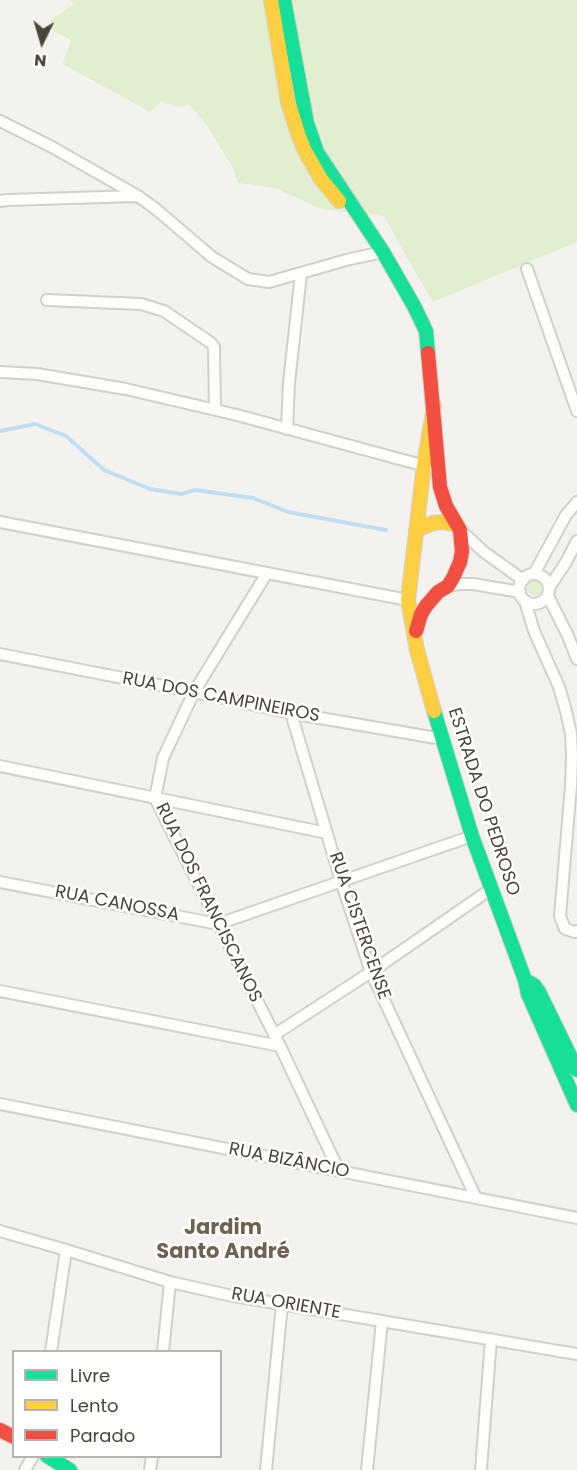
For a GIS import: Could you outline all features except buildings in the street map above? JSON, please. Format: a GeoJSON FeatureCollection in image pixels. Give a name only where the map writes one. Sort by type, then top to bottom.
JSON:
{"type":"FeatureCollection","features":[{"type":"Feature","properties":{"kind":"main road","name":"ESTRADA DO PEDROSO"},"geometry":{"type":"LineString","coordinates":[[271,0],[288,102],[305,151],[321,179],[383,252]]}},
{"type":"Feature","properties":{"kind":"main road","name":"ESTRADA DO PEDROSO"},"geometry":{"type":"LineString","coordinates":[[284,0],[307,123],[317,152],[383,252],[426,331],[434,406],[431,468],[416,530],[408,600],[417,650],[472,836],[525,980],[528,994],[577,1105]]}},
{"type":"Feature","properties":{"kind":"main road","name":"ESTRADA DO PEDROSO"},"geometry":{"type":"LineString","coordinates":[[415,634],[421,614],[432,598],[453,578],[460,562],[462,542],[458,527],[446,506],[431,468]]}},
{"type":"Feature","properties":{"kind":"main road"},"geometry":{"type":"LineString","coordinates":[[416,530],[433,523],[444,522],[458,527]]}},
{"type":"Feature","properties":{"kind":"main road"},"geometry":{"type":"LineString","coordinates":[[408,600],[427,597],[443,589]]}},
{"type":"Feature","properties":{"kind":"main road","name":"ESTRADA DO PEDROSO"},"geometry":{"type":"LineString","coordinates":[[525,980],[534,985],[539,992],[577,1070]]}},
{"type":"Feature","properties":{"kind":"main road"},"geometry":{"type":"LineString","coordinates":[[50,1458],[70,1470]]}},
{"type":"Feature","properties":{"kind":"street"},"geometry":{"type":"LineString","coordinates":[[0,121],[52,147],[138,196],[212,257],[248,279],[269,282],[383,252]]}},
{"type":"Feature","properties":{"kind":"street"},"geometry":{"type":"LineString","coordinates":[[0,201],[138,196]]}},
{"type":"Feature","properties":{"kind":"street"},"geometry":{"type":"LineString","coordinates":[[526,269],[577,411]]}},
{"type":"Feature","properties":{"kind":"street"},"geometry":{"type":"LineString","coordinates":[[287,429],[289,383],[301,274]]}},
{"type":"Feature","properties":{"kind":"street"},"geometry":{"type":"LineString","coordinates":[[47,300],[141,303],[165,311],[214,347],[214,409]]}},
{"type":"Feature","properties":{"kind":"street"},"geometry":{"type":"LineString","coordinates":[[0,372],[37,374],[126,389],[214,409],[431,468]]}},
{"type":"Feature","properties":{"kind":"street"},"geometry":{"type":"LineString","coordinates":[[565,376],[577,372]]}},
{"type":"Feature","properties":{"kind":"street"},"geometry":{"type":"LineString","coordinates":[[534,574],[566,515],[577,502]]}},
{"type":"Feature","properties":{"kind":"street"},"geometry":{"type":"LineString","coordinates":[[0,522],[408,600]]}},
{"type":"Feature","properties":{"kind":"street"},"geometry":{"type":"LineString","coordinates":[[458,527],[484,552],[523,580]]}},
{"type":"Feature","properties":{"kind":"street"},"geometry":{"type":"LineString","coordinates":[[443,589],[460,584],[473,584],[522,597],[530,603],[540,603],[577,541]]}},
{"type":"Feature","properties":{"kind":"street","name":"RUA DOS FRANCISCANOS"},"geometry":{"type":"LineString","coordinates":[[267,573],[194,692],[163,758],[155,798],[280,1046],[339,1171]]}},
{"type":"Feature","properties":{"kind":"street"},"geometry":{"type":"LineString","coordinates":[[577,659],[548,592],[546,580],[534,574],[526,577],[520,588],[522,597],[558,687],[571,734],[571,786],[560,915],[565,928],[577,931]]}},
{"type":"Feature","properties":{"kind":"street","name":"RUA DOS CAMPINEIROS"},"geometry":{"type":"LineString","coordinates":[[0,654],[291,713],[442,739]]}},
{"type":"Feature","properties":{"kind":"street","name":"RUA CISTERCENSE"},"geometry":{"type":"LineString","coordinates":[[291,713],[341,881],[371,972],[476,1198]]}},
{"type":"Feature","properties":{"kind":"street"},"geometry":{"type":"LineString","coordinates":[[0,766],[327,833]]}},
{"type":"Feature","properties":{"kind":"street"},"geometry":{"type":"LineString","coordinates":[[218,924],[472,836]]}},
{"type":"Feature","properties":{"kind":"street","name":"RUA CANOSSA"},"geometry":{"type":"LineString","coordinates":[[0,882],[218,924]]}},
{"type":"Feature","properties":{"kind":"street"},"geometry":{"type":"LineString","coordinates":[[274,1035],[371,972],[491,889]]}},
{"type":"Feature","properties":{"kind":"street"},"geometry":{"type":"LineString","coordinates":[[0,991],[280,1046]]}},
{"type":"Feature","properties":{"kind":"street","name":"RUA BIZÂNCIO"},"geometry":{"type":"LineString","coordinates":[[0,1104],[577,1218]]}},
{"type":"Feature","properties":{"kind":"street","name":"RUA ORIENTE"},"geometry":{"type":"LineString","coordinates":[[0,1232],[170,1282],[228,1295],[577,1354]]}},
{"type":"Feature","properties":{"kind":"street"},"geometry":{"type":"LineString","coordinates":[[51,1350],[66,1250]]}},
{"type":"Feature","properties":{"kind":"street"},"geometry":{"type":"LineString","coordinates":[[163,1350],[170,1282]]}},
{"type":"Feature","properties":{"kind":"street"},"geometry":{"type":"LineString","coordinates":[[266,1470],[282,1304]]}},
{"type":"Feature","properties":{"kind":"street"},"geometry":{"type":"LineString","coordinates":[[367,1470],[382,1321]]}},
{"type":"Feature","properties":{"kind":"street"},"geometry":{"type":"LineString","coordinates":[[481,1470],[491,1339]]}},
{"type":"Feature","properties":{"kind":"green space"},"geometry":{"type":"Polygon","coordinates":[[[71,0],[577,0],[577,242],[433,302],[384,216],[321,209],[276,188],[238,183],[233,168],[205,123],[189,104],[180,107],[161,102],[150,112],[63,64],[71,40],[52,30],[51,20],[73,5],[71,0]]]}},
{"type":"Feature","properties":{"kind":"green space"},"geometry":{"type":"Polygon","coordinates":[[[535,580],[541,582],[543,588],[541,594],[535,596],[529,594],[527,588],[529,582],[535,580]]]}},
{"type":"Feature","properties":{"kind":"waterway"},"geometry":{"type":"LineString","coordinates":[[0,431],[35,424],[66,436],[104,470],[150,489],[181,494],[195,490],[253,498],[288,512],[386,530]]}},
{"type":"Feature","properties":{"kind":"traffic: fast"},"geometry":{"type":"LineString","coordinates":[[284,0],[307,123],[317,152],[383,252],[414,306],[426,331],[428,353]]}},
{"type":"Feature","properties":{"kind":"traffic: fast"},"geometry":{"type":"LineString","coordinates":[[434,711],[472,836],[525,980],[528,994],[577,1105]]}},
{"type":"Feature","properties":{"kind":"traffic: fast"},"geometry":{"type":"LineString","coordinates":[[525,980],[534,985],[539,992],[577,1070]]}},
{"type":"Feature","properties":{"kind":"traffic: fast"},"geometry":{"type":"LineString","coordinates":[[50,1458],[70,1470]]}},
{"type":"Feature","properties":{"kind":"traffic: slow"},"geometry":{"type":"LineString","coordinates":[[271,0],[288,102],[299,136],[321,179],[339,201]]}},
{"type":"Feature","properties":{"kind":"traffic: slow"},"geometry":{"type":"LineString","coordinates":[[434,406],[424,465],[408,600],[417,650],[434,711]]}},
{"type":"Feature","properties":{"kind":"traffic: slow"},"geometry":{"type":"LineString","coordinates":[[416,530],[433,523],[444,522],[457,525]]}},
{"type":"Feature","properties":{"kind":"traffic: jam"},"geometry":{"type":"LineString","coordinates":[[416,631],[426,606],[438,592],[448,586],[453,578],[462,551],[460,530],[446,506],[440,487],[428,353]]}},
{"type":"Feature","properties":{"kind":"traffic: jam"},"geometry":{"type":"LineString","coordinates":[[0,1430],[12,1436]]}},
{"type":"Feature","properties":{"kind":"district","name":"Jardim Santo André"},"geometry":{"type":"Point","coordinates":[223,1241]}}]}
